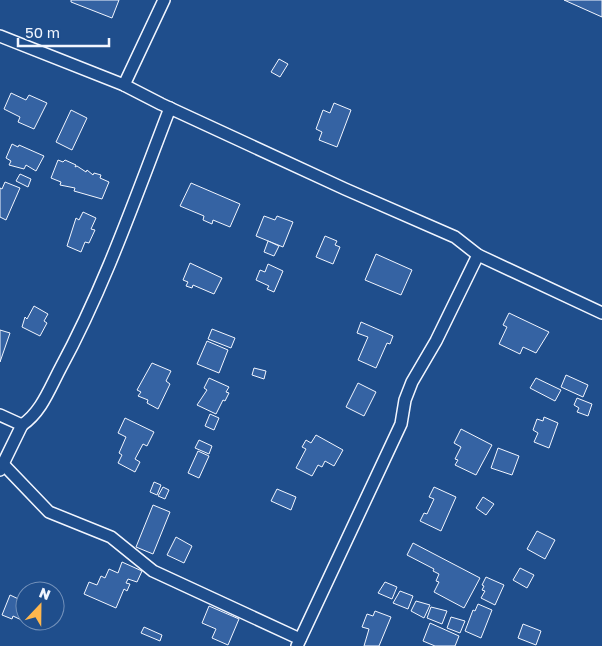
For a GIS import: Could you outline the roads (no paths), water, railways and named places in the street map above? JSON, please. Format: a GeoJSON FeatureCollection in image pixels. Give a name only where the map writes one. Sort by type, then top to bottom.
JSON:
{"type":"FeatureCollection","features":[{"type":"Feature","properties":{"kind":"street"},"geometry":{"type":"LineString","coordinates":[[124,85],[164,0]]}},
{"type":"Feature","properties":{"kind":"street"},"geometry":{"type":"LineString","coordinates":[[0,36],[124,85],[170,108],[455,237],[478,255],[602,313]]}},
{"type":"Feature","properties":{"kind":"street"},"geometry":{"type":"LineString","coordinates":[[170,108],[121,237],[74,344],[39,409],[31,419],[22,425],[1,467],[49,512],[111,537],[153,571],[298,643],[401,424],[405,400],[412,382],[436,342],[478,255]]}},
{"type":"Feature","properties":{"kind":"street"},"geometry":{"type":"LineString","coordinates":[[0,415],[22,425]]}}]}
